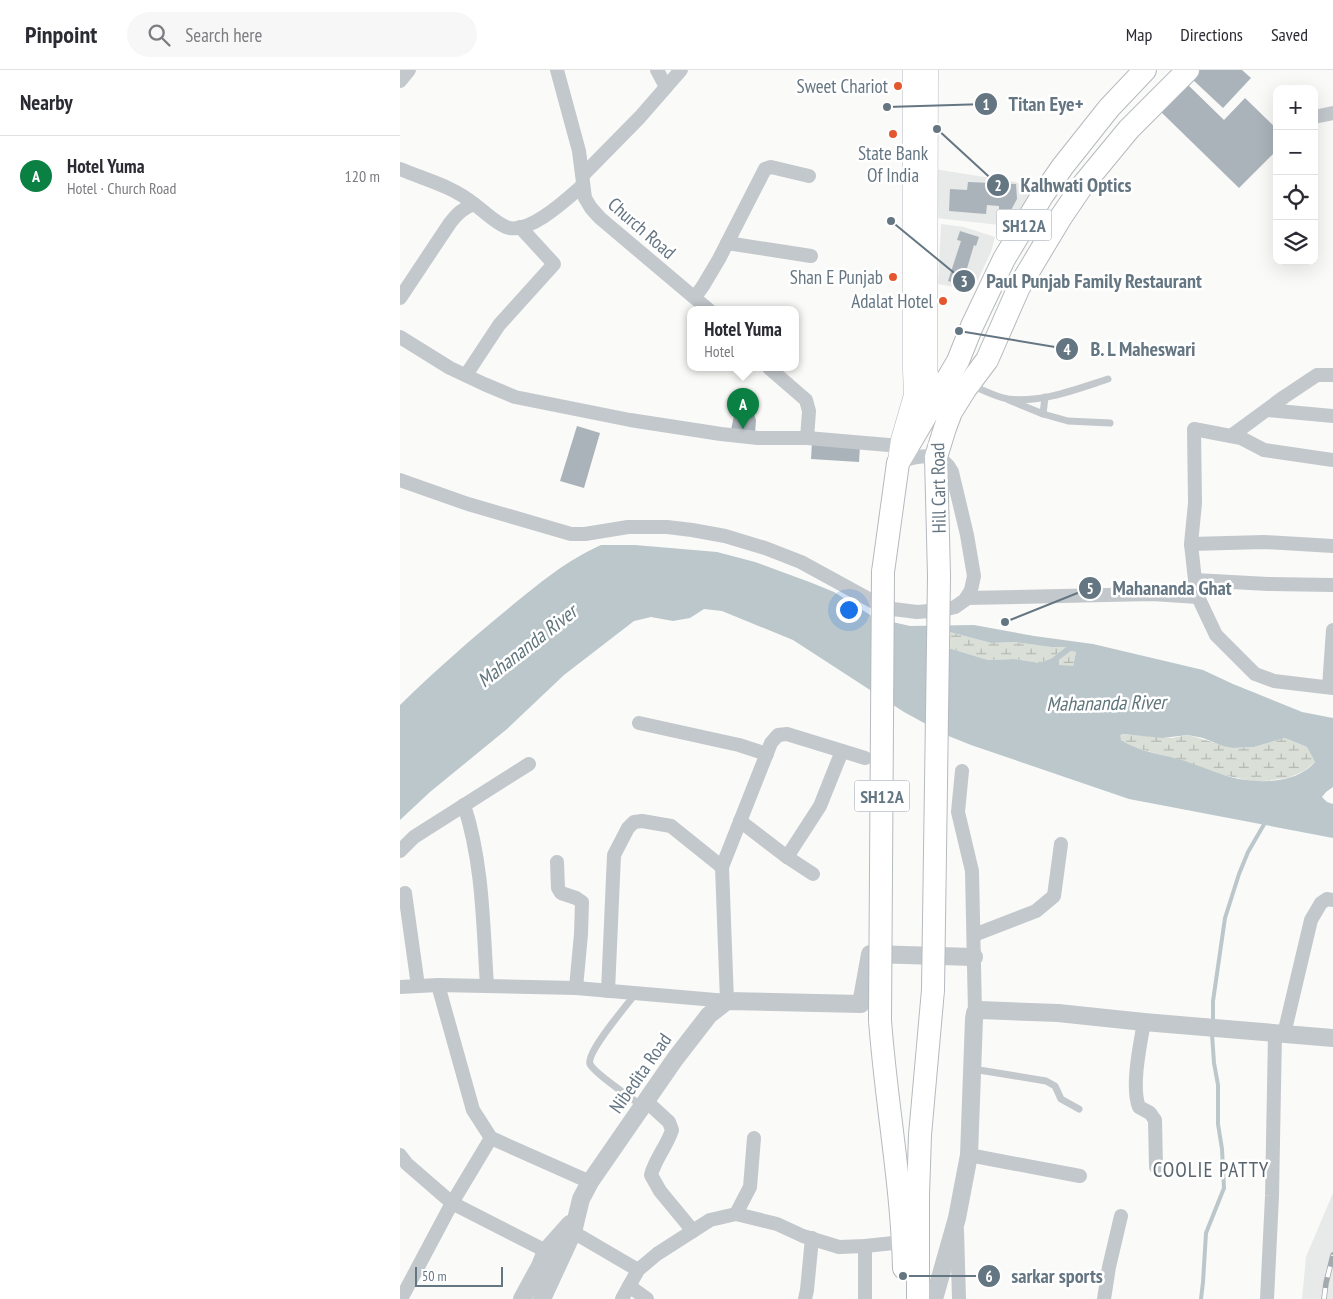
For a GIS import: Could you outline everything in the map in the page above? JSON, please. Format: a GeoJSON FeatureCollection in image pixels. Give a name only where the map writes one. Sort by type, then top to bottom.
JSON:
{"type":"FeatureCollection","features":[{"type":"Feature","properties":{"kind":"main road","name":"Hill Cart Road"},"geometry":{"type":"LineString","coordinates":[[913,70],[913,369],[924,398],[936,421],[939,576],[933,990],[920,1135],[918,1299]]}},
{"type":"Feature","properties":{"kind":"main road","name":"Hill Cart Road"},"geometry":{"type":"LineString","coordinates":[[903,1242],[897,1165],[883,1063],[880,1020],[883,572],[899,454],[924,398],[927,369],[928,70]]}},
{"type":"Feature","properties":{"kind":"main road","name":"SH12A"},"geometry":{"type":"LineString","coordinates":[[936,457],[945,428],[963,392],[987,360],[1019,287],[1060,217],[1129,129],[1188,70]]}},
{"type":"Feature","properties":{"kind":"main road","name":"SH12A"},"geometry":{"type":"LineString","coordinates":[[924,398],[958,361],[1004,259],[1042,196],[1085,136],[1142,71]]}},
{"type":"Feature","properties":{"kind":"main road"},"geometry":{"type":"LineString","coordinates":[[924,398],[963,392]]}},
{"type":"Feature","properties":{"kind":"main road","name":"SH12A"},"geometry":{"type":"LineString","coordinates":[[903,1242],[905,1299]]}},
{"type":"Feature","properties":{"kind":"street"},"geometry":{"type":"LineString","coordinates":[[400,81],[409,70]]}},
{"type":"Feature","properties":{"kind":"street","name":"Church Road"},"geometry":{"type":"LineString","coordinates":[[557,70],[575,138],[587,203],[595,213],[705,306]]}},
{"type":"Feature","properties":{"kind":"street"},"geometry":{"type":"LineString","coordinates":[[657,70],[666,87]]}},
{"type":"Feature","properties":{"kind":"street"},"geometry":{"type":"LineString","coordinates":[[400,169],[462,194],[507,228],[520,227],[550,213],[583,180],[681,70]]}},
{"type":"Feature","properties":{"kind":"street"},"geometry":{"type":"LineString","coordinates":[[1318,116],[1333,113]]}},
{"type":"Feature","properties":{"kind":"street"},"geometry":{"type":"LineString","coordinates":[[695,297],[707,280],[765,169],[771,167],[809,176]]}},
{"type":"Feature","properties":{"kind":"street"},"geometry":{"type":"LineString","coordinates":[[400,298],[457,213],[465,207],[474,204]]}},
{"type":"Feature","properties":{"kind":"street"},"geometry":{"type":"LineString","coordinates":[[466,375],[499,325],[554,264],[520,227]]}},
{"type":"Feature","properties":{"kind":"street"},"geometry":{"type":"LineString","coordinates":[[727,243],[811,256]]}},
{"type":"Feature","properties":{"kind":"street"},"geometry":{"type":"LineString","coordinates":[[400,337],[466,375],[515,397],[630,420],[721,434],[758,438],[807,438],[899,454],[909,458],[919,456],[936,457],[948,466],[952,472],[967,535],[974,576],[971,590],[961,604],[944,610],[917,612],[885,608],[801,562],[765,548],[724,536],[692,530],[648,527],[628,527],[585,534],[571,534],[468,504],[400,480]]}},
{"type":"Feature","properties":{"kind":"street"},"geometry":{"type":"LineString","coordinates":[[772,371],[806,400],[809,411],[807,438]]}},
{"type":"Feature","properties":{"kind":"street"},"geometry":{"type":"LineString","coordinates":[[1231,436],[1318,375],[1333,375]]}},
{"type":"Feature","properties":{"kind":"street"},"geometry":{"type":"LineString","coordinates":[[1267,410],[1333,416]]}},
{"type":"Feature","properties":{"kind":"street"},"geometry":{"type":"LineString","coordinates":[[1333,460],[1264,450],[1241,438],[1194,429],[1195,503],[1191,544],[1198,598],[1216,635],[1255,674],[1274,681],[1331,687],[1333,630]]}},
{"type":"Feature","properties":{"kind":"street"},"geometry":{"type":"LineString","coordinates":[[1191,544],[1264,542],[1333,546]]}},
{"type":"Feature","properties":{"kind":"street"},"geometry":{"type":"LineString","coordinates":[[1195,580],[1333,585]]}},
{"type":"Feature","properties":{"kind":"street"},"geometry":{"type":"LineString","coordinates":[[966,598],[1152,594],[1198,598]]}},
{"type":"Feature","properties":{"kind":"street"},"geometry":{"type":"LineString","coordinates":[[639,723],[739,745],[767,754]]}},
{"type":"Feature","properties":{"kind":"street"},"geometry":{"type":"LineString","coordinates":[[727,1001],[722,867],[771,743],[778,735],[788,734],[865,758]]}},
{"type":"Feature","properties":{"kind":"street"},"geometry":{"type":"LineString","coordinates":[[787,857],[820,806],[842,751]]}},
{"type":"Feature","properties":{"kind":"street"},"geometry":{"type":"LineString","coordinates":[[400,851],[414,837],[529,764]]}},
{"type":"Feature","properties":{"kind":"street"},"geometry":{"type":"LineString","coordinates":[[934,1299],[957,1218],[969,1155],[975,1013],[974,935],[972,872],[958,812],[962,771]]}},
{"type":"Feature","properties":{"kind":"street"},"geometry":{"type":"LineString","coordinates":[[464,805],[472,830],[481,888],[487,986]]}},
{"type":"Feature","properties":{"kind":"street"},"geometry":{"type":"LineString","coordinates":[[608,991],[614,855],[628,828],[634,822],[642,821],[671,826],[722,867]]}},
{"type":"Feature","properties":{"kind":"street"},"geometry":{"type":"LineString","coordinates":[[740,822],[813,874]]}},
{"type":"Feature","properties":{"kind":"street"},"geometry":{"type":"LineString","coordinates":[[974,935],[1036,910],[1054,896],[1061,844]]}},
{"type":"Feature","properties":{"kind":"street"},"geometry":{"type":"LineString","coordinates":[[557,862],[558,888],[561,893],[582,902],[576,988]]}},
{"type":"Feature","properties":{"kind":"street"},"geometry":{"type":"LineString","coordinates":[[405,893],[418,986]]}},
{"type":"Feature","properties":{"kind":"street"},"geometry":{"type":"LineString","coordinates":[[1267,1299],[1280,1034],[1311,920],[1320,903],[1333,900]]}},
{"type":"Feature","properties":{"kind":"street"},"geometry":{"type":"LineString","coordinates":[[400,987],[438,985],[576,988],[727,1001],[861,1004],[870,954],[974,957]]}},
{"type":"Feature","properties":{"kind":"street"},"geometry":{"type":"LineString","coordinates":[[438,985],[473,1110],[491,1138],[590,1182]]}},
{"type":"Feature","properties":{"kind":"street","name":"Nibedita Road"},"geometry":{"type":"LineString","coordinates":[[574,1225],[581,1199],[590,1182],[674,1059],[709,1016],[727,1001]]}},
{"type":"Feature","properties":{"kind":"street"},"geometry":{"type":"LineString","coordinates":[[975,1013],[980,1010],[1058,1013],[1333,1038]]}},
{"type":"Feature","properties":{"kind":"street"},"geometry":{"type":"LineString","coordinates":[[1144,1022],[1137,1070],[1136,1096],[1139,1107],[1150,1113],[1156,1120],[1156,1166]]}},
{"type":"Feature","properties":{"kind":"street"},"geometry":{"type":"LineString","coordinates":[[644,1103],[669,1122],[672,1130],[650,1175],[660,1191],[693,1231]]}},
{"type":"Feature","properties":{"kind":"street"},"geometry":{"type":"LineString","coordinates":[[404,1295],[452,1203],[491,1138]]}},
{"type":"Feature","properties":{"kind":"street"},"geometry":{"type":"LineString","coordinates":[[736,1214],[750,1187],[753,1169],[754,1138]]}},
{"type":"Feature","properties":{"kind":"street"},"geometry":{"type":"LineString","coordinates":[[400,1155],[407,1164],[452,1203],[552,1256]]}},
{"type":"Feature","properties":{"kind":"street"},"geometry":{"type":"LineString","coordinates":[[969,1155],[1080,1176]]}},
{"type":"Feature","properties":{"kind":"street"},"geometry":{"type":"LineString","coordinates":[[622,1299],[638,1270],[657,1254],[710,1220],[736,1214],[777,1224],[838,1246],[865,1246],[903,1242]]}},
{"type":"Feature","properties":{"kind":"street"},"geometry":{"type":"LineString","coordinates":[[1104,1299],[1121,1216]]}},
{"type":"Feature","properties":{"kind":"street"},"geometry":{"type":"LineString","coordinates":[[957,1218],[959,1299]]}},
{"type":"Feature","properties":{"kind":"street"},"geometry":{"type":"LineString","coordinates":[[522,1299],[574,1225],[638,1270]]}},
{"type":"Feature","properties":{"kind":"street"},"geometry":{"type":"LineString","coordinates":[[804,1299],[807,1290],[812,1238]]}},
{"type":"Feature","properties":{"kind":"street"},"geometry":{"type":"LineString","coordinates":[[865,1246],[865,1299]]}},
{"type":"Feature","properties":{"kind":"street"},"geometry":{"type":"LineString","coordinates":[[542,1299],[552,1256]]}},
{"type":"Feature","properties":{"kind":"street"},"geometry":{"type":"LineString","coordinates":[[629,1286],[646,1299]]}},
{"type":"Feature","properties":{"kind":"lane"},"geometry":{"type":"LineString","coordinates":[[963,392],[1007,398],[1045,397],[1076,390],[1108,379]]}},
{"type":"Feature","properties":{"kind":"lane"},"geometry":{"type":"LineString","coordinates":[[1043,414],[1045,397]]}},
{"type":"Feature","properties":{"kind":"lane"},"geometry":{"type":"LineString","coordinates":[[1007,398],[1043,414],[1068,421],[1110,423]]}},
{"type":"Feature","properties":{"kind":"lane"},"geometry":{"type":"LineString","coordinates":[[636,993],[601,1039],[590,1059],[590,1065],[598,1073],[644,1103]]}},
{"type":"Feature","properties":{"kind":"lane"},"geometry":{"type":"LineString","coordinates":[[973,1069],[1046,1081],[1055,1086],[1061,1099],[1079,1109]]}},
{"type":"Feature","properties":{"kind":"shaded area"},"geometry":{"type":"Polygon","coordinates":[[[934,169],[1016,182],[1038,195],[1018,227],[936,218],[934,169]]]}},
{"type":"Feature","properties":{"kind":"shaded area"},"geometry":{"type":"Polygon","coordinates":[[[941,224],[964,227],[995,237],[991,252],[973,290],[938,284],[941,224]]]}},
{"type":"Feature","properties":{"kind":"shaded area"},"geometry":{"type":"Polygon","coordinates":[[[1333,1193],[1333,1299],[1302,1299],[1306,1257],[1333,1193]]]}},
{"type":"Feature","properties":{"kind":"green space"},"geometry":{"type":"Polygon","coordinates":[[[946,631],[991,643],[1014,642],[1066,647],[1052,658],[1040,663],[1014,659],[988,660],[945,647],[946,631]]]}},
{"type":"Feature","properties":{"kind":"green space"},"geometry":{"type":"Polygon","coordinates":[[[1071,651],[1076,652],[1073,666],[1059,666],[1059,660],[1071,651]]]}},
{"type":"Feature","properties":{"kind":"green space"},"geometry":{"type":"Polygon","coordinates":[[[1120,734],[1172,738],[1188,735],[1233,748],[1254,747],[1285,738],[1307,747],[1315,762],[1304,771],[1288,778],[1257,782],[1218,774],[1179,760],[1133,747],[1121,740],[1120,734]]]}},
{"type":"Feature","properties":{"kind":"water","name":"Mahananda River"},"geometry":{"type":"Polygon","coordinates":[[[601,545],[635,545],[717,552],[755,562],[834,592],[875,618],[910,626],[974,625],[1093,644],[1203,670],[1302,712],[1333,718],[1333,787],[1322,797],[1327,802],[1333,804],[1333,838],[1129,799],[971,745],[946,735],[904,712],[793,640],[722,611],[704,609],[690,618],[673,621],[651,617],[634,621],[564,675],[507,729],[430,792],[400,820],[400,705],[453,655],[509,608],[575,558],[601,545]],[[946,631],[945,647],[988,660],[1014,659],[1040,663],[1052,658],[1066,647],[1014,642],[991,643],[946,631]],[[1071,651],[1059,660],[1059,665],[1073,666],[1076,652],[1071,651]],[[1120,735],[1121,740],[1135,747],[1182,760],[1229,777],[1255,781],[1269,781],[1295,776],[1315,762],[1307,747],[1285,738],[1254,747],[1233,748],[1188,735],[1162,738],[1120,735]]]}},
{"type":"Feature","properties":{"kind":"building"},"geometry":{"type":"Polygon","coordinates":[[[1199,70],[1242,70],[1251,78],[1223,108],[1191,78],[1199,70]]]}},
{"type":"Feature","properties":{"kind":"building"},"geometry":{"type":"Polygon","coordinates":[[[1187,84],[1224,120],[1245,98],[1273,125],[1273,154],[1239,188],[1160,111],[1187,84]]]}},
{"type":"Feature","properties":{"kind":"building"},"geometry":{"type":"Polygon","coordinates":[[[968,182],[1016,184],[1017,199],[1011,210],[987,205],[986,214],[949,211],[950,189],[967,190],[968,182]]]}},
{"type":"Feature","properties":{"kind":"building"},"geometry":{"type":"Polygon","coordinates":[[[960,231],[979,237],[976,246],[974,245],[962,285],[948,281],[961,241],[957,240],[960,231]]]}},
{"type":"Feature","properties":{"kind":"building"},"geometry":{"type":"Polygon","coordinates":[[[738,396],[748,398],[756,420],[755,433],[731,430],[738,396]]]}},
{"type":"Feature","properties":{"kind":"building"},"geometry":{"type":"Polygon","coordinates":[[[577,426],[600,433],[584,488],[560,481],[577,426]]]}},
{"type":"Feature","properties":{"kind":"building"},"geometry":{"type":"Polygon","coordinates":[[[812,442],[860,446],[859,462],[811,459],[812,442]]]}},
{"type":"Feature","properties":{"kind":"waterway"},"geometry":{"type":"LineString","coordinates":[[1213,1024],[1213,1001],[1225,918],[1248,852],[1266,821]]}},
{"type":"Feature","properties":{"kind":"waterway"},"geometry":{"type":"LineString","coordinates":[[1201,1299],[1206,1233],[1224,1188],[1222,1149],[1218,1124],[1218,1085],[1212,1034]]}},
{"type":"Feature","properties":{"kind":"railway"},"geometry":{"type":"LineString","coordinates":[[1324,1299],[1333,1255]]}},
{"type":"Feature","properties":{"kind":"place","name":"Sweet Chariot"},"geometry":{"type":"Point","coordinates":[898,86]}},
{"type":"Feature","properties":{"kind":"place","name":"Titan Eye+"},"geometry":{"type":"Point","coordinates":[887,107]}},
{"type":"Feature","properties":{"kind":"place","name":"Kalhwati Optics"},"geometry":{"type":"Point","coordinates":[937,129]}},
{"type":"Feature","properties":{"kind":"place","name":"State Bank Of India"},"geometry":{"type":"Point","coordinates":[893,134]}},
{"type":"Feature","properties":{"kind":"place","name":"Paul Punjab Family Restaurant"},"geometry":{"type":"Point","coordinates":[891,221]}},
{"type":"Feature","properties":{"kind":"place","name":"Shan E Punjab"},"geometry":{"type":"Point","coordinates":[893,277]}},
{"type":"Feature","properties":{"kind":"place","name":"Adalat Hotel"},"geometry":{"type":"Point","coordinates":[943,301]}},
{"type":"Feature","properties":{"kind":"place","name":"B. L Maheswari"},"geometry":{"type":"Point","coordinates":[959,331]}},
{"type":"Feature","properties":{"kind":"place","name":"Hotel Yuma"},"geometry":{"type":"Point","coordinates":[743,429]}},
{"type":"Feature","properties":{"kind":"place","name":"Mahananda Ghat"},"geometry":{"type":"Point","coordinates":[1005,622]}},
{"type":"Feature","properties":{"kind":"place","name":"sarkar sports"},"geometry":{"type":"Point","coordinates":[903,1276]}},
{"type":"Feature","properties":{"kind":"district","name":"COOLIE PATTY"},"geometry":{"type":"Point","coordinates":[1211,1169]}}]}
